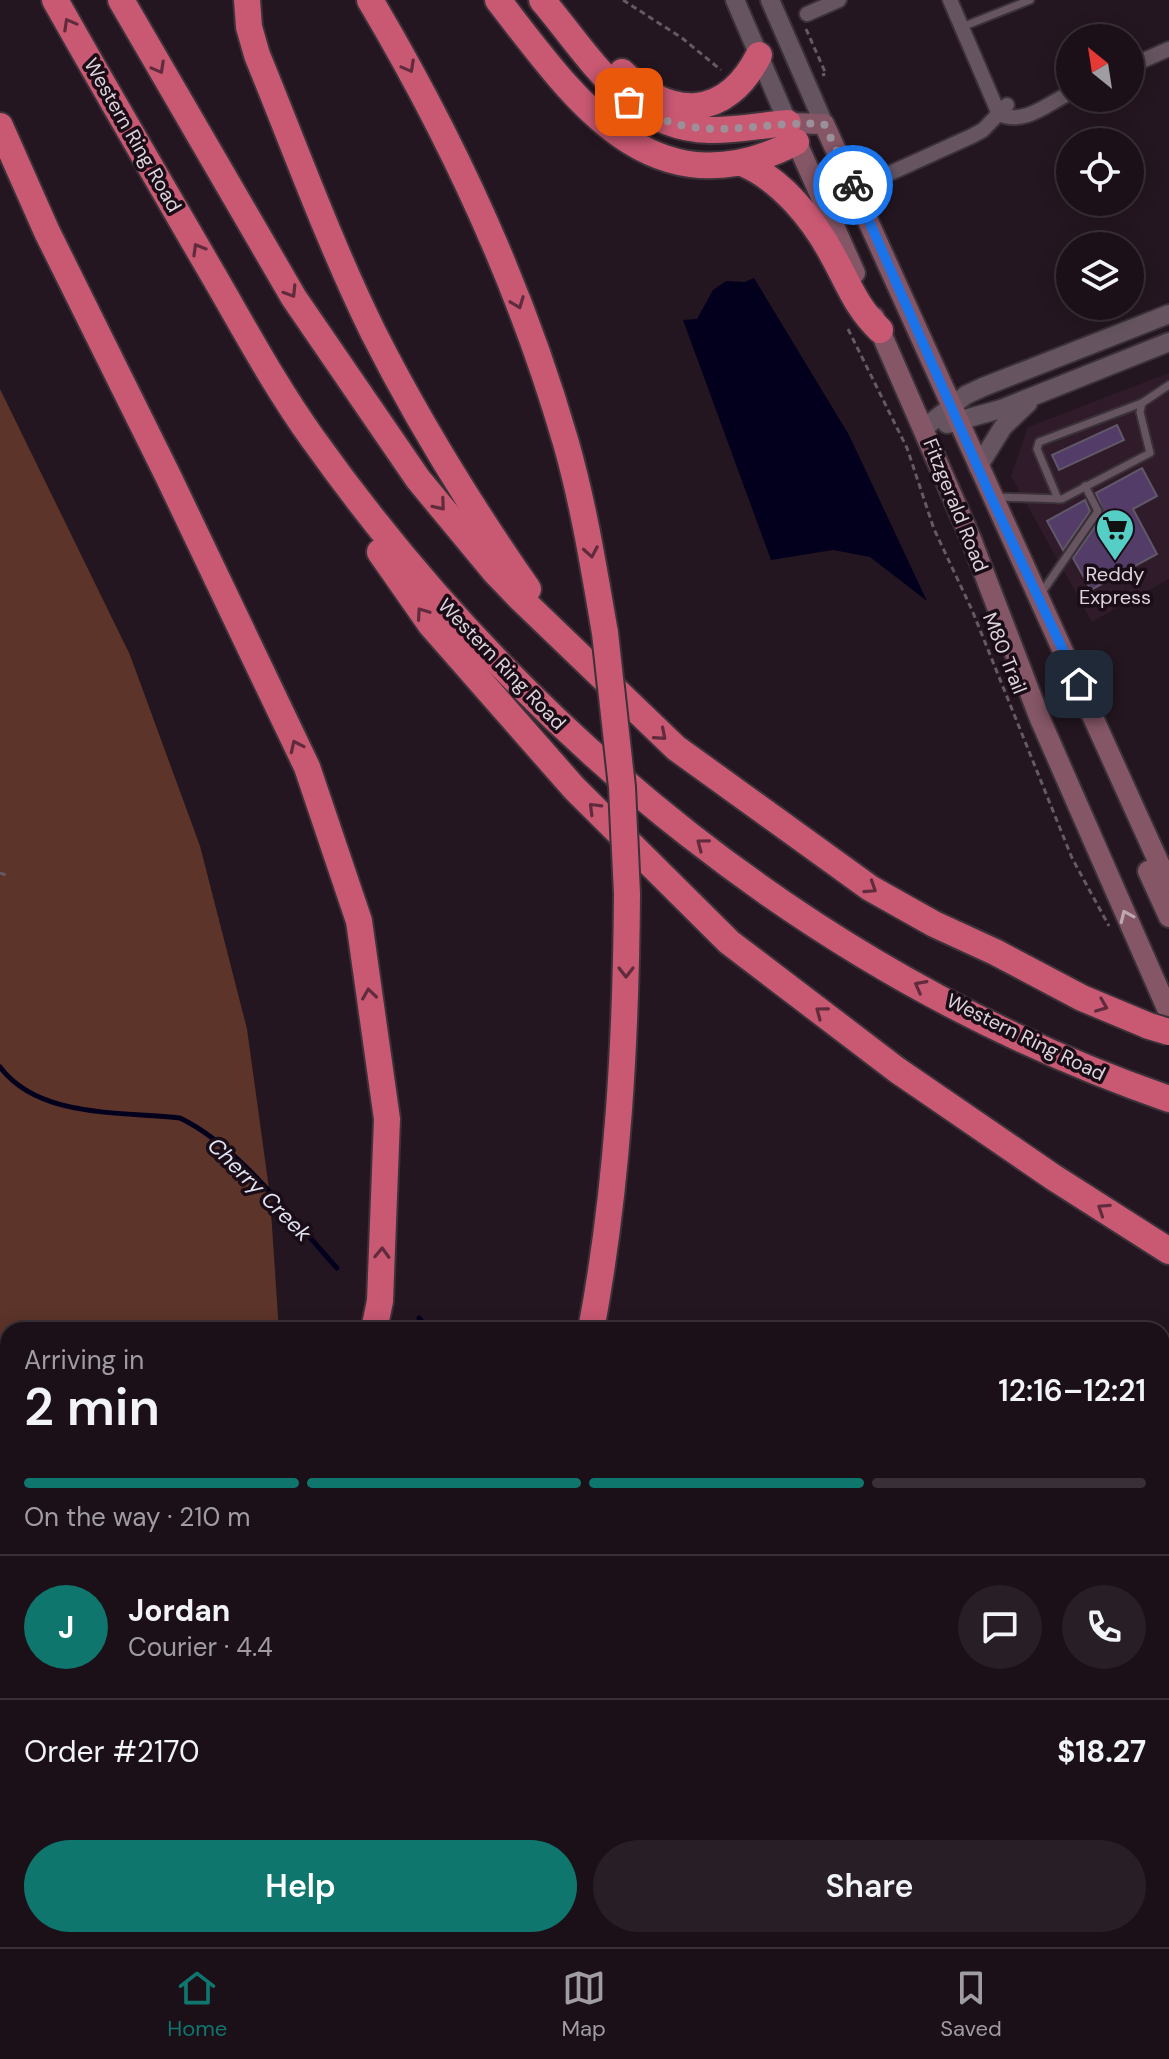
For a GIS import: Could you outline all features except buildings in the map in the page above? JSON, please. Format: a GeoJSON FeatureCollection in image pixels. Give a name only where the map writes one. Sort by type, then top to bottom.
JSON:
{"type":"FeatureCollection","features":[{"type":"Feature","properties":{"kind":"highway","name":"Western Ring Road"},"geometry":{"type":"LineString","coordinates":[[55,0],[227,299],[311,436],[385,535],[502,668],[600,761],[672,822],[849,948],[1002,1029],[1119,1082],[1169,1099]]}},
{"type":"Feature","properties":{"kind":"highway"},"geometry":{"type":"LineString","coordinates":[[121,0],[294,298],[418,479],[495,572],[638,714],[676,748],[870,888],[934,924],[1082,998],[1162,1024]]}},
{"type":"Feature","properties":{"kind":"highway"},"geometry":{"type":"LineString","coordinates":[[247,0],[257,55],[341,262],[374,332],[411,403],[496,541],[527,588],[586,660]]}},
{"type":"Feature","properties":{"kind":"highway"},"geometry":{"type":"LineString","coordinates":[[370,0],[410,68],[467,180],[539,357],[566,445],[586,526],[605,633],[622,787],[627,894],[626,1026],[609,1200],[592,1322]]}},
{"type":"Feature","properties":{"kind":"highway"},"geometry":{"type":"LineString","coordinates":[[498,0],[589,111],[625,140],[659,157],[714,166],[742,163],[792,132]]}},
{"type":"Feature","properties":{"kind":"highway"},"geometry":{"type":"LineString","coordinates":[[548,8],[612,86],[648,115],[707,130],[792,132]]}},
{"type":"Feature","properties":{"kind":"highway"},"geometry":{"type":"LineString","coordinates":[[548,8],[633,83],[664,102],[681,106],[699,107],[728,95],[750,73],[759,55]]}},
{"type":"Feature","properties":{"kind":"highway"},"geometry":{"type":"LineString","coordinates":[[0,126],[47,232],[307,767],[359,921],[387,1119],[380,1301],[376,1322]]}},
{"type":"Feature","properties":{"kind":"highway"},"geometry":{"type":"LineString","coordinates":[[742,163],[764,173],[802,212],[831,253],[861,311],[880,330]]}},
{"type":"Feature","properties":{"kind":"highway"},"geometry":{"type":"LineString","coordinates":[[311,436],[360,524],[431,625],[574,788],[729,942],[897,1070],[1053,1177],[1169,1251]]}},
{"type":"Feature","properties":{"kind":"main road"},"geometry":{"type":"LineString","coordinates":[[792,132],[824,124]]}},
{"type":"Feature","properties":{"kind":"main road","name":"Fitzgerald Road"},"geometry":{"type":"LineString","coordinates":[[824,124],[1169,885]]}},
{"type":"Feature","properties":{"kind":"main road","name":"Fitzgerald Road"},"geometry":{"type":"LineString","coordinates":[[792,132],[971,539],[1162,1024]]}},
{"type":"Feature","properties":{"kind":"main road"},"geometry":{"type":"LineString","coordinates":[[1041,600],[1090,740],[1169,917]]}},
{"type":"Feature","properties":{"kind":"street","name":"Fitzgerald Road"},"geometry":{"type":"LineString","coordinates":[[735,0],[792,132]]}},
{"type":"Feature","properties":{"kind":"street","name":"Fitzgerald Road"},"geometry":{"type":"LineString","coordinates":[[770,0],[824,124]]}},
{"type":"Feature","properties":{"kind":"street"},"geometry":{"type":"LineString","coordinates":[[804,15],[839,0]]}},
{"type":"Feature","properties":{"kind":"street"},"geometry":{"type":"LineString","coordinates":[[950,0],[1003,110]]}},
{"type":"Feature","properties":{"kind":"street"},"geometry":{"type":"LineString","coordinates":[[1144,60],[1169,49]]}},
{"type":"Feature","properties":{"kind":"street"},"geometry":{"type":"LineString","coordinates":[[886,175],[972,136],[1003,110],[1056,99]]}},
{"type":"Feature","properties":{"kind":"street"},"geometry":{"type":"LineString","coordinates":[[954,415],[983,387],[1169,315]]}},
{"type":"Feature","properties":{"kind":"street"},"geometry":{"type":"LineString","coordinates":[[924,428],[954,415],[1036,396],[1169,342]]}},
{"type":"Feature","properties":{"kind":"street"},"geometry":{"type":"LineString","coordinates":[[978,467],[1003,427],[1036,396]]}},
{"type":"Feature","properties":{"kind":"lane"},"geometry":{"type":"LineString","coordinates":[[962,27],[1030,0]]}},
{"type":"Feature","properties":{"kind":"lane"},"geometry":{"type":"LineString","coordinates":[[1060,499],[1037,449],[1039,442],[1142,403],[1169,385]]}},
{"type":"Feature","properties":{"kind":"lane"},"geometry":{"type":"LineString","coordinates":[[991,497],[1060,499],[1150,453],[1140,412],[1142,403]]}},
{"type":"Feature","properties":{"kind":"lane"},"geometry":{"type":"LineString","coordinates":[[1041,600],[1098,511],[1085,486]]}},
{"type":"Feature","properties":{"kind":"path"},"geometry":{"type":"LineString","coordinates":[[623,0],[691,44],[723,72]]}},
{"type":"Feature","properties":{"kind":"path"},"geometry":{"type":"LineString","coordinates":[[804,15],[826,74]]}},
{"type":"Feature","properties":{"kind":"path","name":"M80 Trail"},"geometry":{"type":"LineString","coordinates":[[844,321],[907,448],[934,529],[972,610],[1072,858],[1112,931]]}},
{"type":"Feature","properties":{"kind":"path"},"geometry":{"type":"LineString","coordinates":[[0,873],[6,875]]}},
{"type":"Feature","properties":{"kind":"shaded area"},"geometry":{"type":"Polygon","coordinates":[[[1169,373],[1169,579],[1092,622],[1011,476],[1028,427],[1169,373]]]}},
{"type":"Feature","properties":{"kind":"shaded area"},"geometry":{"type":"Polygon","coordinates":[[[0,389],[130,655],[200,846],[247,1029],[270,1196],[278,1322],[0,1322],[0,389]]]}},
{"type":"Feature","properties":{"kind":"water"},"geometry":{"type":"Polygon","coordinates":[[[754,278],[849,435],[927,601],[870,557],[833,550],[771,560],[683,320],[697,319],[713,290],[726,281],[745,282],[754,278]]]}},
{"type":"Feature","properties":{"kind":"waterway","name":"Cherry Creek"},"geometry":{"type":"LineString","coordinates":[[0,1067],[17,1084],[36,1096],[59,1104],[180,1118],[202,1131],[244,1165],[337,1268]]}},
{"type":"Feature","properties":{"kind":"waterway","name":"Cherry Creek"},"geometry":{"type":"LineString","coordinates":[[419,1318],[422,1322]]}},
{"type":"Feature","properties":{"kind":"way so far"},"geometry":{"type":"LineString","coordinates":[[629,102],[648,115],[666,122],[707,130],[788,123],[824,124],[853,185]]}},
{"type":"Feature","properties":{"kind":"place","name":"Reddy Express"},"geometry":{"type":"Point","coordinates":[1115,562]}},
{"type":"Feature","properties":{"kind":"route"},"geometry":{"type":"LineString","coordinates":[[853,185],[991,497],[1079,684]]}}]}
